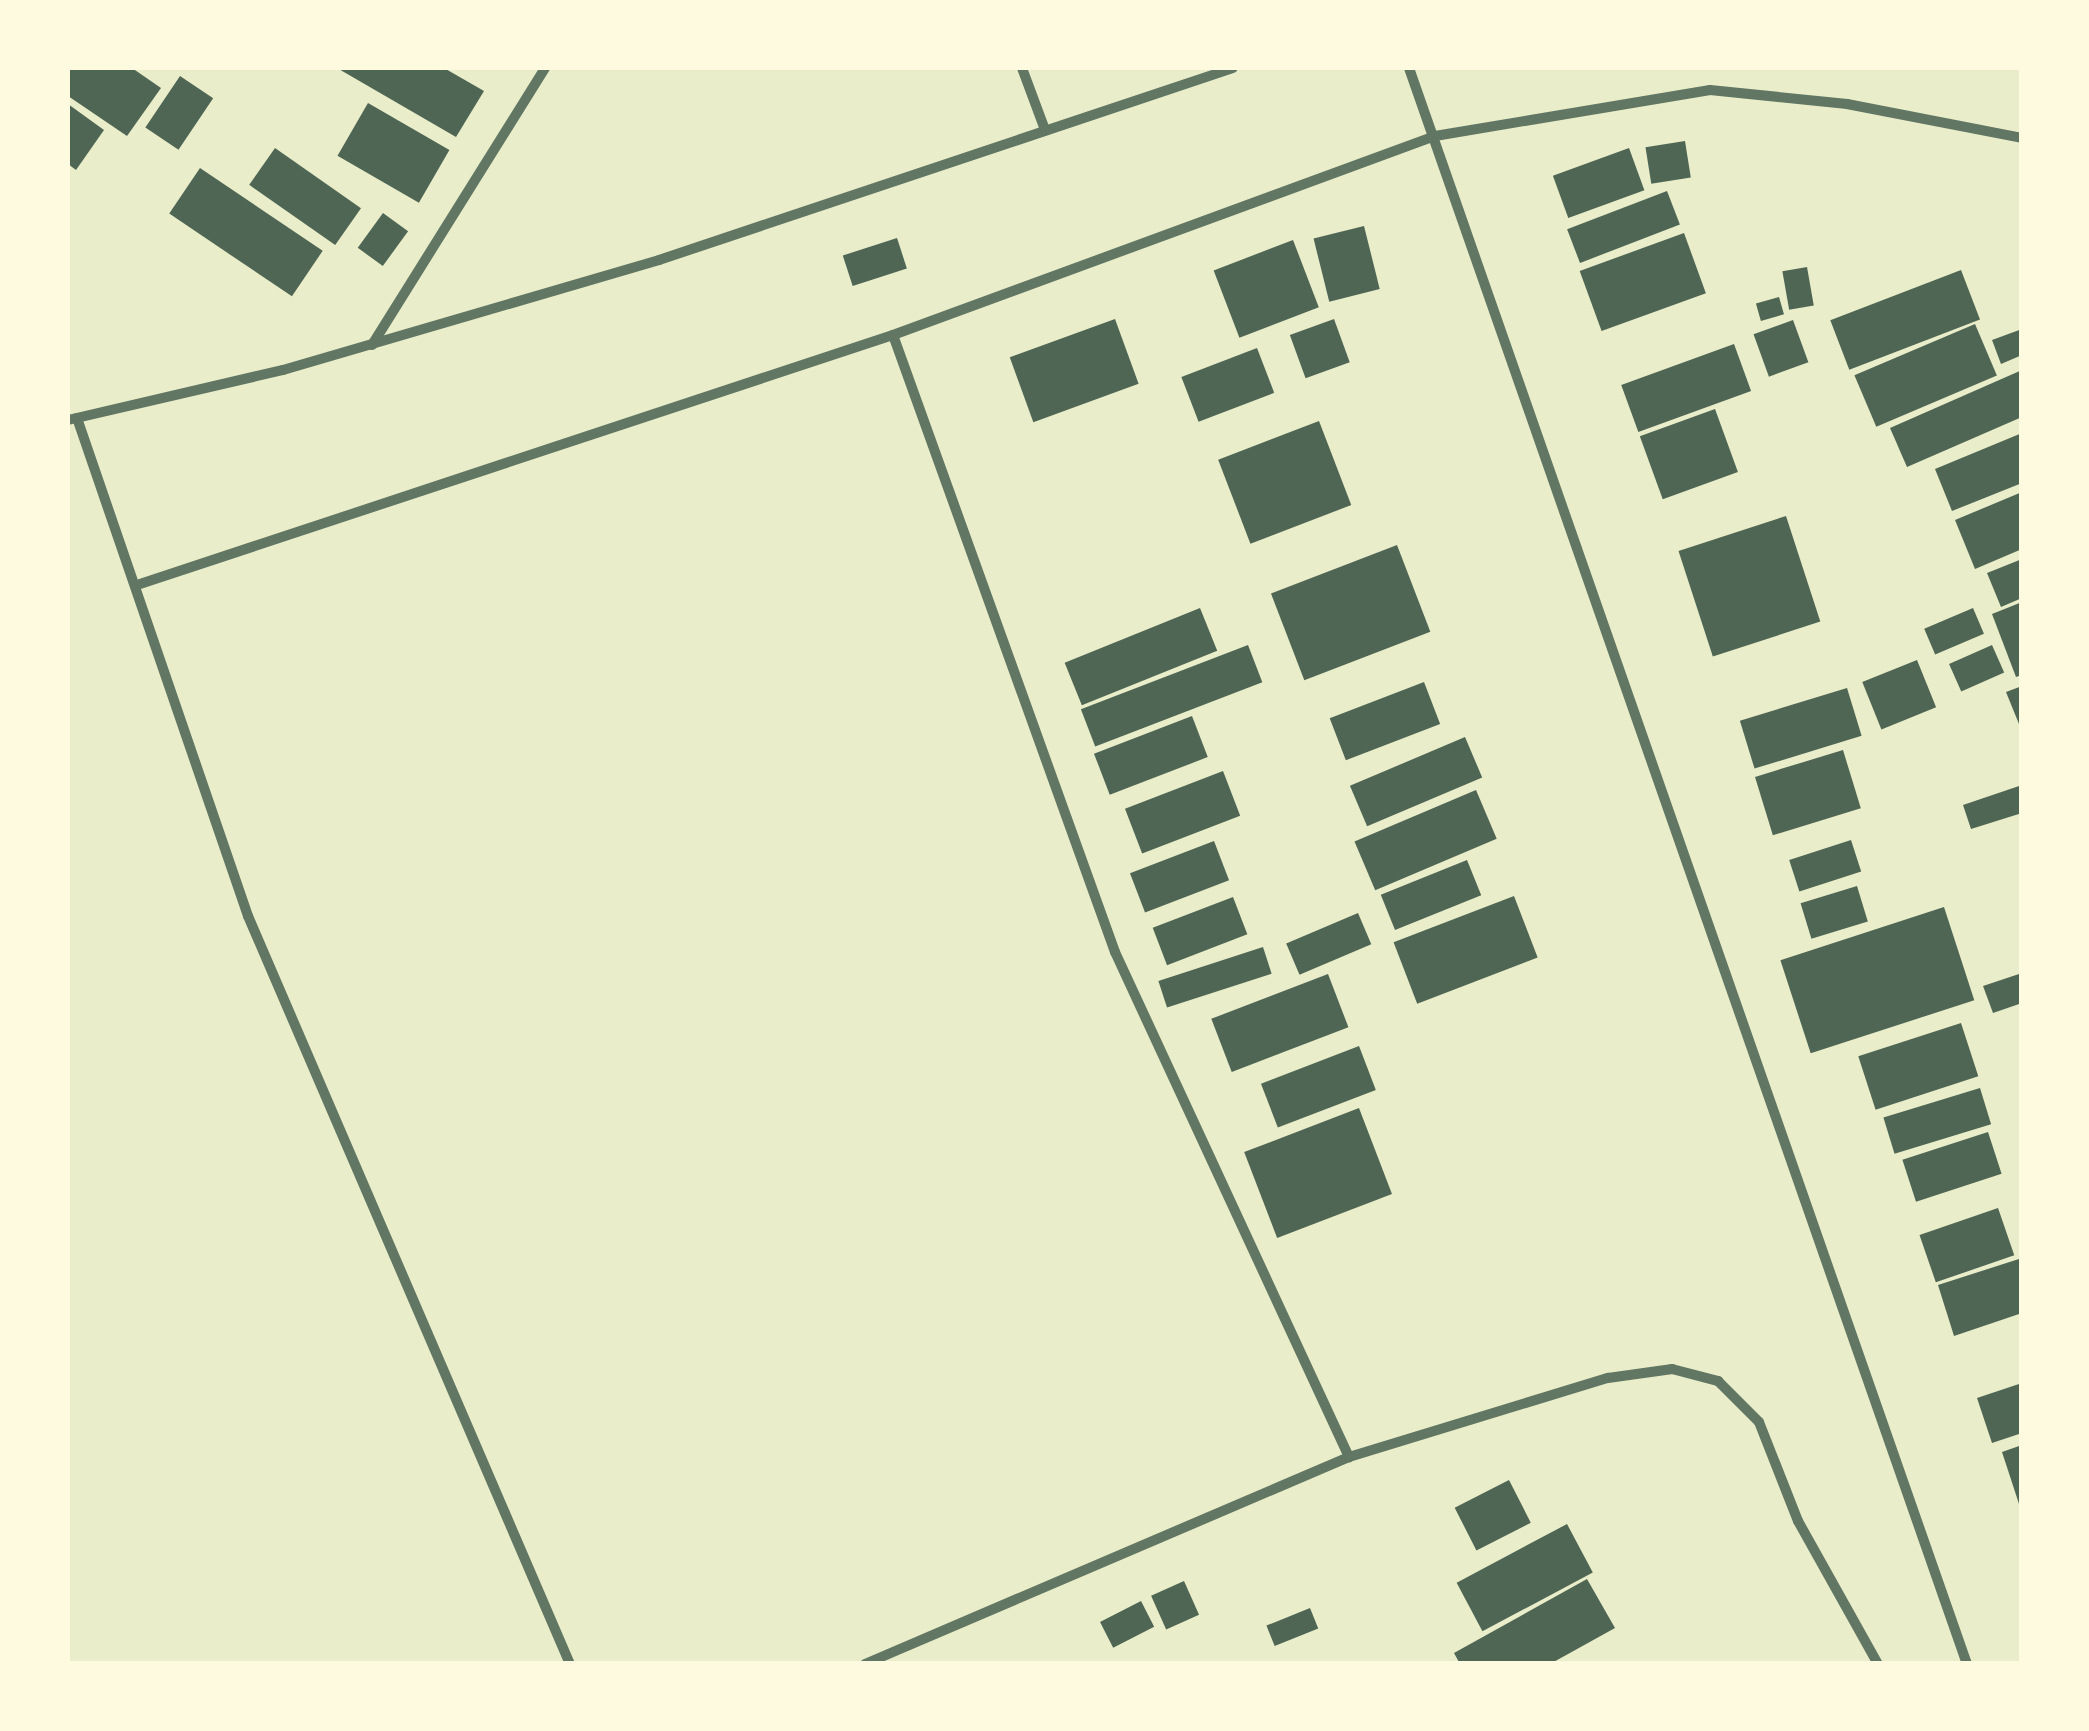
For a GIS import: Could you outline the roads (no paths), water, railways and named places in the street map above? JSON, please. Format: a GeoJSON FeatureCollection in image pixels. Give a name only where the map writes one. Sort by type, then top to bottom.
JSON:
{"type":"FeatureCollection","features":[{"type":"Feature","properties":{"kind":"street"},"geometry":{"type":"LineString","coordinates":[[372,345],[545,68]]}},
{"type":"Feature","properties":{"kind":"street"},"geometry":{"type":"LineString","coordinates":[[1022,68],[1044,127]]}},
{"type":"Feature","properties":{"kind":"street"},"geometry":{"type":"LineString","coordinates":[[570,1664],[248,916],[140,584],[72,419],[372,345],[660,260],[1044,127],[1233,68]]}},
{"type":"Feature","properties":{"kind":"street"},"geometry":{"type":"LineString","coordinates":[[1409,68],[1967,1664]]}},
{"type":"Feature","properties":{"kind":"street"},"geometry":{"type":"LineString","coordinates":[[140,584],[894,335],[1435,136],[1710,90],[1847,104],[2022,138]]}},
{"type":"Feature","properties":{"kind":"street"},"geometry":{"type":"LineString","coordinates":[[894,335],[1114,952],[1349,1457]]}},
{"type":"Feature","properties":{"kind":"street"},"geometry":{"type":"LineString","coordinates":[[865,1664],[1349,1457],[1608,1378],[1672,1369],[1718,1381],[1758,1422],[1798,1521],[1878,1664]]}}]}
